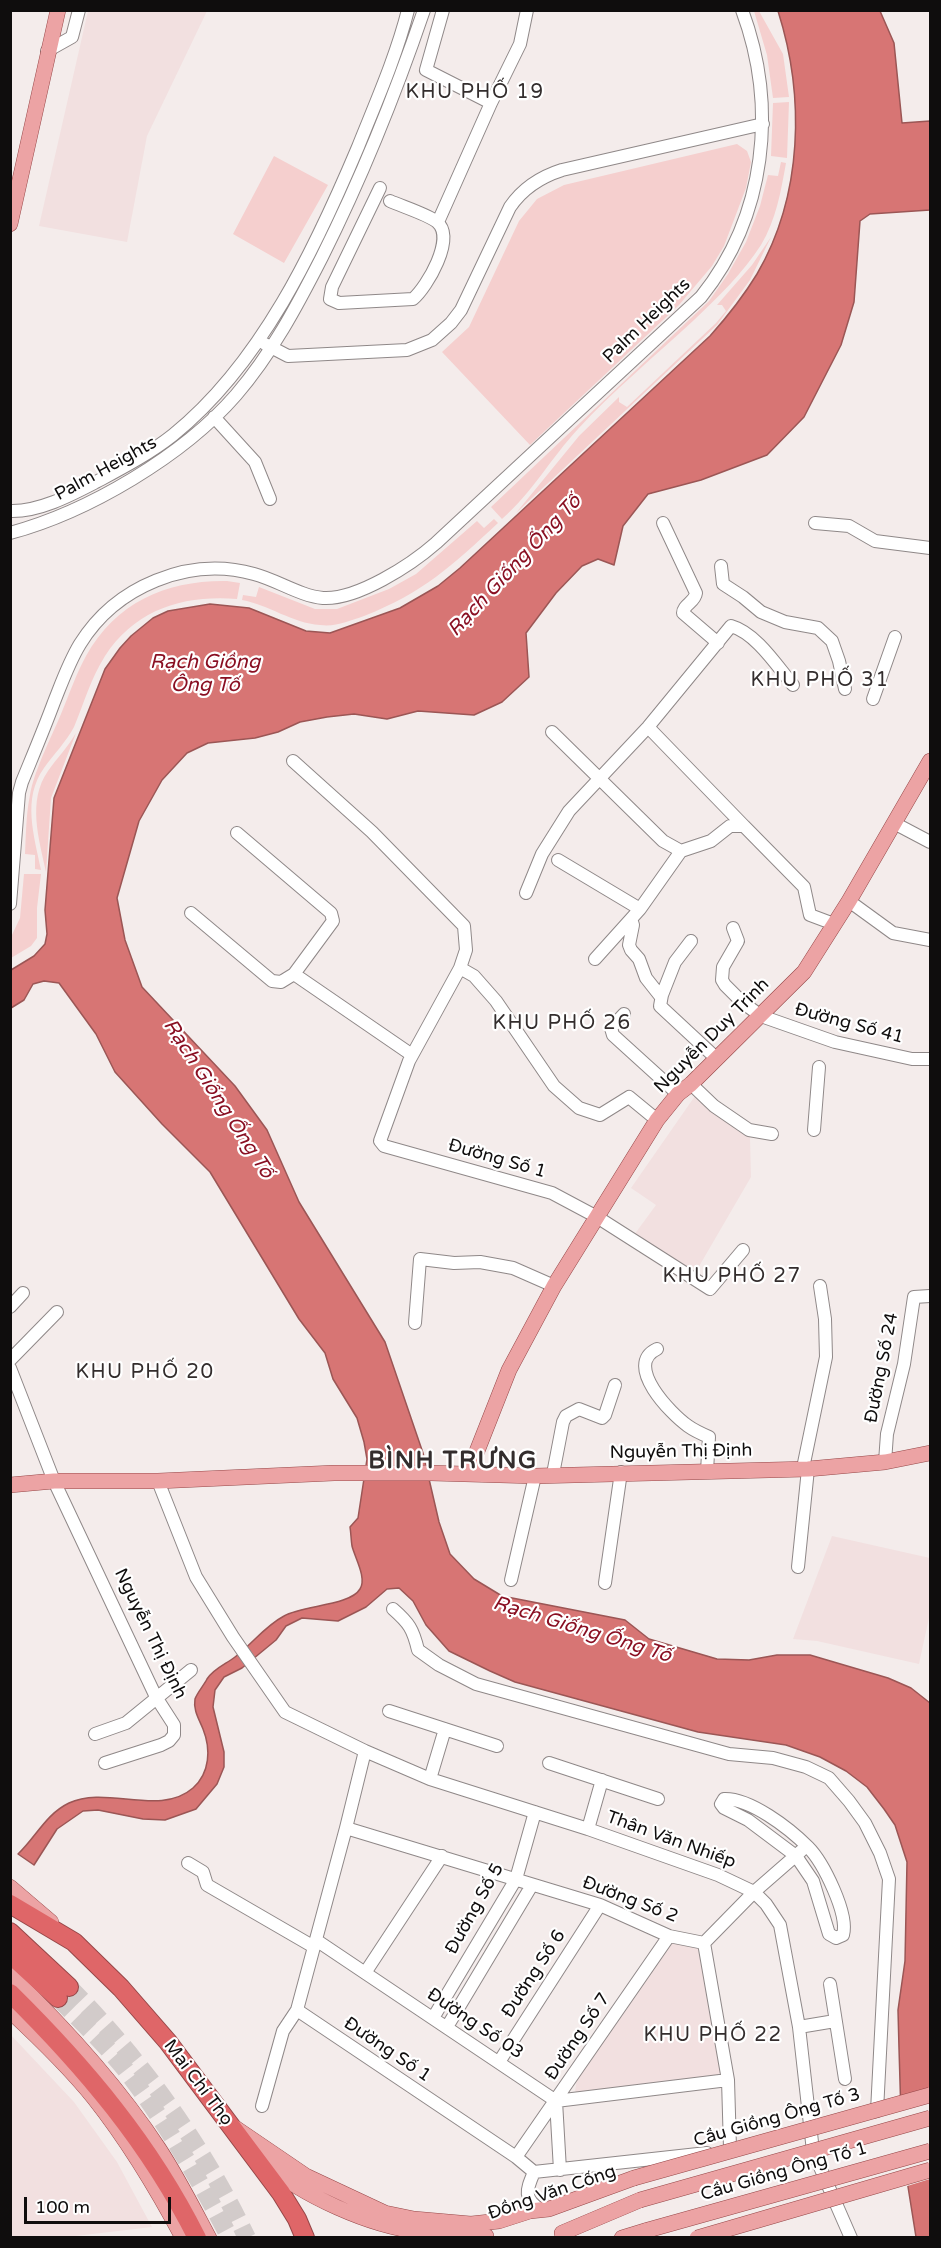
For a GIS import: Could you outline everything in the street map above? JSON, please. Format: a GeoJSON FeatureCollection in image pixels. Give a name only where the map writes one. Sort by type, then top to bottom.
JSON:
{"type":"FeatureCollection","features":[{"type":"Feature","properties":{"kind":"highway","name":"Mai Chí Thọ"},"geometry":{"type":"LineString","coordinates":[[10,1904],[74,1942],[121,1988],[168,2042],[290,2205],[305,2238]]}},
{"type":"Feature","properties":{"kind":"highway"},"geometry":{"type":"LineString","coordinates":[[10,1932],[64,1993],[10,1954]]}},
{"type":"Feature","properties":{"kind":"highway"},"geometry":{"type":"LineString","coordinates":[[10,1993],[77,2061],[120,2113],[158,2168],[197,2238]]}},
{"type":"Feature","properties":{"kind":"main road"},"geometry":{"type":"LineString","coordinates":[[10,224],[58,10]]}},
{"type":"Feature","properties":{"kind":"main road","name":"Nguyễn Duy Trinh"},"geometry":{"type":"LineString","coordinates":[[468,1474],[509,1370],[554,1286],[657,1120],[678,1094],[691,1084],[804,972],[849,902],[930,761]]}},
{"type":"Feature","properties":{"kind":"main road","name":"Nguyễn Thị Định"},"geometry":{"type":"LineString","coordinates":[[158,1481],[334,1473],[535,1476],[621,1472],[707,1472],[885,1462],[930,1453]]}},
{"type":"Feature","properties":{"kind":"main road"},"geometry":{"type":"LineString","coordinates":[[11,1483],[158,1481]]}},
{"type":"Feature","properties":{"kind":"main road","name":"Mai Chí Thọ"},"geometry":{"type":"LineString","coordinates":[[10,1887],[74,1942]]}},
{"type":"Feature","properties":{"kind":"main road"},"geometry":{"type":"LineString","coordinates":[[10,1975],[72,2036],[124,2099],[161,2152],[209,2238]]}},
{"type":"Feature","properties":{"kind":"main road"},"geometry":{"type":"LineString","coordinates":[[10,2011],[38,2037],[93,2097],[131,2150],[164,2202],[183,2238]]}},
{"type":"Feature","properties":{"kind":"main road","name":"Cầu Giồng Ông Tố 3"},"geometry":{"type":"LineString","coordinates":[[637,2188],[930,2095]]}},
{"type":"Feature","properties":{"kind":"main road","name":"Cầu Giồng Ông Tố 3"},"geometry":{"type":"LineString","coordinates":[[637,2188],[930,2102]]}},
{"type":"Feature","properties":{"kind":"main road","name":"Cầu Giồng Ông Tố 1"},"geometry":{"type":"LineString","coordinates":[[637,2188],[930,2118]]}},
{"type":"Feature","properties":{"kind":"main road","name":"Đồng Văn Cống"},"geometry":{"type":"LineString","coordinates":[[226,2122],[306,2176],[385,2213],[441,2223],[471,2224],[499,2221],[535,2210],[549,2209],[637,2188]]}},
{"type":"Feature","properties":{"kind":"main road"},"geometry":{"type":"LineString","coordinates":[[247,2149],[271,2169],[297,2186],[348,2212],[387,2225],[420,2232],[483,2237]]}},
{"type":"Feature","properties":{"kind":"main road","name":"Cầu Giồng Ông Tố 1"},"geometry":{"type":"LineString","coordinates":[[622,2238],[930,2151]]}},
{"type":"Feature","properties":{"kind":"main road"},"geometry":{"type":"LineString","coordinates":[[698,2238],[930,2170]]}},
{"type":"Feature","properties":{"kind":"main road","name":"Đồng Văn Cống"},"geometry":{"type":"LineString","coordinates":[[563,2232],[637,2188]]}},
{"type":"Feature","properties":{"kind":"main road","name":"Đồng Văn Cống"},"geometry":{"type":"LineString","coordinates":[[483,2237],[637,2188]]}},
{"type":"Feature","properties":{"kind":"street"},"geometry":{"type":"LineString","coordinates":[[47,51],[72,37],[79,10]]}},
{"type":"Feature","properties":{"kind":"street","name":"Palm Heights"},"geometry":{"type":"LineString","coordinates":[[10,512],[26,510],[75,493],[132,463],[173,435],[242,363],[259,340],[318,235],[374,106],[403,31],[408,10]]}},
{"type":"Feature","properties":{"kind":"street","name":"Palm Heights"},"geometry":{"type":"LineString","coordinates":[[10,533],[48,521],[91,501],[150,468],[194,436],[235,397],[272,348],[297,306],[360,178],[399,84],[424,10]]}},
{"type":"Feature","properties":{"kind":"street"},"geometry":{"type":"LineString","coordinates":[[443,10],[426,70],[491,103]]}},
{"type":"Feature","properties":{"kind":"street"},"geometry":{"type":"LineString","coordinates":[[438,222],[520,44],[527,10]]}},
{"type":"Feature","properties":{"kind":"street","name":"Palm Heights"},"geometry":{"type":"LineString","coordinates":[[10,904],[19,793],[22,782],[68,668],[81,643],[98,621],[128,594],[156,580],[198,571],[238,571],[265,577],[316,597],[347,594],[383,579],[420,557],[694,304],[707,289],[728,256],[749,206],[759,166],[763,124],[759,70],[751,35],[742,10]]}},
{"type":"Feature","properties":{"kind":"street"},"geometry":{"type":"LineString","coordinates":[[259,340],[288,356],[406,350],[432,340],[456,316],[510,207],[537,181],[562,170],[763,124]]}},
{"type":"Feature","properties":{"kind":"street"},"geometry":{"type":"LineString","coordinates":[[347,172],[380,188],[390,201]]}},
{"type":"Feature","properties":{"kind":"street"},"geometry":{"type":"LineString","coordinates":[[341,185],[374,202],[390,201],[438,222],[445,235],[444,246],[422,292],[413,299],[339,303],[330,299],[332,287],[374,202],[380,188]]}},
{"type":"Feature","properties":{"kind":"street"},"geometry":{"type":"LineString","coordinates":[[214,417],[255,462],[270,499]]}},
{"type":"Feature","properties":{"kind":"street"},"geometry":{"type":"LineString","coordinates":[[663,523],[696,593],[683,613],[718,643]]}},
{"type":"Feature","properties":{"kind":"street"},"geometry":{"type":"LineString","coordinates":[[815,523],[849,525],[875,541],[930,548]]}},
{"type":"Feature","properties":{"kind":"street"},"geometry":{"type":"LineString","coordinates":[[721,566],[723,584],[761,612],[785,622],[818,628],[832,641],[845,689]]}},
{"type":"Feature","properties":{"kind":"street"},"geometry":{"type":"LineString","coordinates":[[526,893],[542,854],[569,811],[648,727],[731,626],[736,627],[762,647],[793,685]]}},
{"type":"Feature","properties":{"kind":"street"},"geometry":{"type":"LineString","coordinates":[[873,699],[895,637]]}},
{"type":"Feature","properties":{"kind":"street"},"geometry":{"type":"LineString","coordinates":[[648,727],[804,887],[810,915],[834,924]]}},
{"type":"Feature","properties":{"kind":"street"},"geometry":{"type":"LineString","coordinates":[[552,732],[663,841],[681,851]]}},
{"type":"Feature","properties":{"kind":"street"},"geometry":{"type":"LineString","coordinates":[[293,761],[372,832],[464,926],[466,950],[460,968],[412,1055],[294,974]]}},
{"type":"Feature","properties":{"kind":"street"},"geometry":{"type":"LineString","coordinates":[[894,823],[930,842]]}},
{"type":"Feature","properties":{"kind":"street"},"geometry":{"type":"LineString","coordinates":[[595,959],[640,909],[681,851],[711,842],[730,826],[744,826]]}},
{"type":"Feature","properties":{"kind":"street"},"geometry":{"type":"LineString","coordinates":[[191,913],[272,981],[280,982],[294,974],[333,921],[331,912],[237,832]]}},
{"type":"Feature","properties":{"kind":"street"},"geometry":{"type":"LineString","coordinates":[[558,861],[640,909]]}},
{"type":"Feature","properties":{"kind":"street"},"geometry":{"type":"LineString","coordinates":[[849,902],[893,933],[930,940]]}},
{"type":"Feature","properties":{"kind":"street"},"geometry":{"type":"LineString","coordinates":[[631,919],[633,925],[629,945],[639,959],[646,978],[661,997]]}},
{"type":"Feature","properties":{"kind":"street","name":"Đường Số 41"},"geometry":{"type":"LineString","coordinates":[[733,928],[738,941],[723,967],[722,980],[742,1002],[761,1016],[835,1042],[912,1059],[930,1059]]}},
{"type":"Feature","properties":{"kind":"street"},"geometry":{"type":"LineString","coordinates":[[690,941],[675,962],[661,997],[660,1006],[716,1058]]}},
{"type":"Feature","properties":{"kind":"street"},"geometry":{"type":"LineString","coordinates":[[460,968],[474,976],[496,1001],[554,1086],[579,1108],[600,1115],[628,1097],[657,1120]]}},
{"type":"Feature","properties":{"kind":"street"},"geometry":{"type":"LineString","coordinates":[[624,1014],[612,1028],[613,1035],[678,1094]]}},
{"type":"Feature","properties":{"kind":"street","name":"Đường Số 1"},"geometry":{"type":"LineString","coordinates":[[412,1055],[380,1141],[384,1146],[552,1193],[597,1217],[710,1289],[743,1250]]}},
{"type":"Feature","properties":{"kind":"street"},"geometry":{"type":"LineString","coordinates":[[814,1130],[819,1067]]}},
{"type":"Feature","properties":{"kind":"street"},"geometry":{"type":"LineString","coordinates":[[691,1084],[714,1106],[748,1130],[772,1134]]}},
{"type":"Feature","properties":{"kind":"street"},"geometry":{"type":"LineString","coordinates":[[415,1323],[420,1259],[454,1263],[480,1262],[513,1268],[554,1286]]}},
{"type":"Feature","properties":{"kind":"street"},"geometry":{"type":"LineString","coordinates":[[798,1567],[806,1468],[826,1357],[825,1319],[820,1286]]}},
{"type":"Feature","properties":{"kind":"street"},"geometry":{"type":"LineString","coordinates":[[10,1307],[23,1293]]}},
{"type":"Feature","properties":{"kind":"street","name":"Đường Số 24"},"geometry":{"type":"LineString","coordinates":[[885,1462],[887,1434],[904,1364],[914,1297],[930,1296]]}},
{"type":"Feature","properties":{"kind":"street"},"geometry":{"type":"LineString","coordinates":[[10,1360],[57,1312]]}},
{"type":"Feature","properties":{"kind":"street"},"geometry":{"type":"LineString","coordinates":[[657,1349],[650,1352],[646,1358],[645,1373],[659,1396],[677,1417],[698,1433],[709,1437],[707,1472]]}},
{"type":"Feature","properties":{"kind":"street","name":"Nguyễn Thị Định"},"geometry":{"type":"LineString","coordinates":[[10,1368],[54,1481],[156,1697],[174,1725],[175,1732],[172,1738],[161,1745],[105,1763]]}},
{"type":"Feature","properties":{"kind":"street"},"geometry":{"type":"LineString","coordinates":[[553,1474],[566,1416],[579,1409],[602,1418],[615,1385]]}},
{"type":"Feature","properties":{"kind":"street"},"geometry":{"type":"LineString","coordinates":[[605,1583],[621,1472]]}},
{"type":"Feature","properties":{"kind":"street"},"geometry":{"type":"LineString","coordinates":[[511,1580],[535,1476]]}},
{"type":"Feature","properties":{"kind":"street","name":"Thân Văn Nhiếp"},"geometry":{"type":"LineString","coordinates":[[158,1481],[196,1577],[232,1637],[285,1712],[429,1779],[588,1829],[718,1875],[754,1892],[766,1904],[780,1925],[799,2026],[813,2151],[851,2238]]}},
{"type":"Feature","properties":{"kind":"street"},"geometry":{"type":"LineString","coordinates":[[393,1609],[408,1622],[414,1633],[418,1650],[439,1665],[476,1684],[708,1749],[729,1754],[773,1758],[806,1767],[829,1778],[865,1823],[880,1852],[888,1879],[877,2111],[745,2146],[534,2172],[527,2193],[535,2210]]}},
{"type":"Feature","properties":{"kind":"street"},"geometry":{"type":"LineString","coordinates":[[95,1734],[126,1723],[191,1670]]}},
{"type":"Feature","properties":{"kind":"street"},"geometry":{"type":"LineString","coordinates":[[389,1711],[497,1746]]}},
{"type":"Feature","properties":{"kind":"street"},"geometry":{"type":"LineString","coordinates":[[429,1779],[445,1729]]}},
{"type":"Feature","properties":{"kind":"street"},"geometry":{"type":"LineString","coordinates":[[262,2106],[283,2031],[297,2010],[365,1751]]}},
{"type":"Feature","properties":{"kind":"street"},"geometry":{"type":"LineString","coordinates":[[549,1763],[658,1798]]}},
{"type":"Feature","properties":{"kind":"street"},"geometry":{"type":"LineString","coordinates":[[588,1829],[602,1780]]}},
{"type":"Feature","properties":{"kind":"street"},"geometry":{"type":"LineString","coordinates":[[724,1799],[733,1799],[750,1804],[807,1846],[837,1895],[846,1927],[843,1935],[836,1938],[829,1934],[813,1881],[796,1856],[748,1820],[724,1808],[721,1803],[724,1799]]}},
{"type":"Feature","properties":{"kind":"street","name":"Đường Số 5"},"geometry":{"type":"LineString","coordinates":[[433,2018],[516,1879],[535,1812]]}},
{"type":"Feature","properties":{"kind":"street","name":"Đường Số 2"},"geometry":{"type":"LineString","coordinates":[[346,1828],[600,1905],[669,1936],[704,1943]]}},
{"type":"Feature","properties":{"kind":"street"},"geometry":{"type":"LineString","coordinates":[[730,2148],[728,2080],[704,1943],[754,1892],[807,1846]]}},
{"type":"Feature","properties":{"kind":"street"},"geometry":{"type":"LineString","coordinates":[[365,1973],[442,1856]]}},
{"type":"Feature","properties":{"kind":"street","name":"Đường Số 03"},"geometry":{"type":"LineString","coordinates":[[188,1863],[203,1872],[207,1885],[365,1973],[556,2101]]}},
{"type":"Feature","properties":{"kind":"street"},"geometry":{"type":"LineString","coordinates":[[447,2027],[532,1885]]}},
{"type":"Feature","properties":{"kind":"street","name":"Đường Số 6"},"geometry":{"type":"LineString","coordinates":[[499,2062],[600,1905]]}},
{"type":"Feature","properties":{"kind":"street","name":"Đường Số 7"},"geometry":{"type":"LineString","coordinates":[[516,2157],[669,1936]]}},
{"type":"Feature","properties":{"kind":"street"},"geometry":{"type":"LineString","coordinates":[[830,1984],[845,2079]]}},
{"type":"Feature","properties":{"kind":"street","name":"Đường Số 1"},"geometry":{"type":"LineString","coordinates":[[297,2010],[516,2157],[534,2172]]}},
{"type":"Feature","properties":{"kind":"street"},"geometry":{"type":"LineString","coordinates":[[799,2026],[835,2021]]}},
{"type":"Feature","properties":{"kind":"street"},"geometry":{"type":"LineString","coordinates":[[560,2169],[556,2101],[728,2080]]}},
{"type":"Feature","properties":{"kind":"shaded area"},"geometry":{"type":"Polygon","coordinates":[[[88,11],[207,11],[147,136],[127,242],[39,226],[88,11]]]}},
{"type":"Feature","properties":{"kind":"shaded area"},"geometry":{"type":"Polygon","coordinates":[[[754,11],[759,11],[783,54],[789,97],[773,98],[767,55],[754,11]]]}},
{"type":"Feature","properties":{"kind":"shaded area"},"geometry":{"type":"Polygon","coordinates":[[[789,102],[787,158],[771,156],[773,103],[789,102]]]}},
{"type":"Feature","properties":{"kind":"shaded area"},"geometry":{"type":"Polygon","coordinates":[[[737,144],[747,151],[751,162],[746,188],[724,246],[712,266],[679,305],[530,445],[442,352],[469,327],[519,221],[537,199],[564,185],[737,144]]]}},
{"type":"Feature","properties":{"kind":"shaded area"},"geometry":{"type":"Polygon","coordinates":[[[274,156],[328,185],[284,263],[233,234],[274,156]]]}},
{"type":"Feature","properties":{"kind":"shaded area"},"geometry":{"type":"Polygon","coordinates":[[[781,162],[786,163],[774,215],[761,245],[746,265],[703,311],[591,415],[568,440],[523,498],[502,519],[491,507],[709,301],[746,242],[760,206],[768,175],[778,176],[781,162]]]}},
{"type":"Feature","properties":{"kind":"shaded area"},"geometry":{"type":"Polygon","coordinates":[[[771,237],[750,280],[717,325],[516,513],[579,436],[619,397],[619,402],[627,407],[716,323],[726,311],[722,305],[717,305],[752,265],[771,237]]]}},
{"type":"Feature","properties":{"kind":"shaded area"},"geometry":{"type":"Polygon","coordinates":[[[494,519],[498,523],[436,577],[404,598],[348,622],[332,625],[310,624],[242,600],[243,595],[256,597],[259,587],[315,609],[337,609],[389,589],[416,574],[477,521],[484,528],[494,519]]]}},
{"type":"Feature","properties":{"kind":"shaded area"},"geometry":{"type":"Polygon","coordinates":[[[227,581],[240,583],[237,599],[198,600],[162,608],[131,627],[105,656],[74,727],[44,768],[33,792],[33,831],[41,870],[35,869],[35,855],[25,854],[32,786],[43,754],[79,670],[98,637],[112,621],[145,598],[184,585],[227,581]]]}},
{"type":"Feature","properties":{"kind":"shaded area"},"geometry":{"type":"Polygon","coordinates":[[[76,733],[51,798],[46,872],[36,820],[38,795],[48,771],[76,733]]]}},
{"type":"Feature","properties":{"kind":"shaded area"},"geometry":{"type":"Polygon","coordinates":[[[24,874],[41,874],[37,908],[37,938],[31,946],[11,958],[11,937],[20,918],[24,874]]]}},
{"type":"Feature","properties":{"kind":"shaded area"},"geometry":{"type":"Polygon","coordinates":[[[695,1096],[750,1137],[751,1177],[694,1275],[634,1235],[656,1205],[631,1188],[695,1096]]]}},
{"type":"Feature","properties":{"kind":"shaded area"},"geometry":{"type":"Polygon","coordinates":[[[832,1536],[930,1558],[930,1613],[919,1664],[817,1641],[793,1639],[832,1536]]]}},
{"type":"Feature","properties":{"kind":"shaded area"},"geometry":{"type":"Polygon","coordinates":[[[673,1941],[697,1946],[701,1951],[721,2072],[715,2077],[579,2094],[575,2091],[577,2079],[673,1941]]]}},
{"type":"Feature","properties":{"kind":"shaded area"},"geometry":{"type":"Polygon","coordinates":[[[10,2034],[74,2102],[117,2162],[152,2227],[67,2237],[11,2237],[10,2034]]]}},
{"type":"Feature","properties":{"kind":"water","name":"Rạch Giồng Ông Tố"},"geometry":{"type":"Polygon","coordinates":[[[778,11],[880,11],[894,43],[902,123],[930,121],[930,210],[870,214],[860,221],[854,302],[841,345],[804,417],[767,455],[701,480],[648,494],[623,526],[614,565],[598,559],[582,566],[556,593],[526,633],[529,677],[502,702],[474,715],[418,711],[387,719],[354,714],[327,717],[300,722],[278,732],[255,738],[208,743],[187,753],[162,780],[139,821],[117,898],[125,940],[142,987],[235,1086],[267,1130],[299,1202],[385,1342],[423,1453],[439,1522],[450,1554],[474,1579],[502,1596],[625,1620],[649,1639],[717,1659],[749,1660],[777,1655],[810,1655],[888,1678],[911,1688],[930,1703],[930,2237],[916,2237],[902,2149],[898,2010],[905,1961],[907,1862],[895,1825],[867,1787],[846,1771],[820,1757],[786,1745],[698,1732],[515,1682],[449,1651],[426,1625],[413,1601],[399,1588],[387,1589],[366,1607],[338,1621],[302,1618],[286,1626],[276,1640],[242,1668],[224,1677],[215,1690],[213,1707],[224,1752],[224,1767],[217,1784],[196,1809],[165,1820],[143,1819],[98,1810],[83,1811],[57,1829],[34,1865],[18,1854],[54,1813],[69,1803],[84,1798],[99,1797],[165,1800],[180,1796],[193,1788],[206,1768],[208,1753],[206,1737],[196,1711],[195,1699],[210,1675],[241,1652],[277,1620],[292,1612],[346,1599],[355,1595],[362,1584],[352,1546],[350,1527],[358,1518],[367,1459],[357,1418],[333,1379],[325,1353],[299,1319],[210,1172],[115,1072],[96,1034],[59,983],[44,981],[33,984],[24,1000],[11,1008],[11,970],[34,956],[45,944],[47,934],[45,910],[54,798],[105,669],[131,636],[153,618],[168,611],[210,604],[249,608],[306,631],[330,633],[400,608],[438,586],[460,568],[710,336],[757,274],[772,244],[791,178],[795,145],[793,77],[778,11]]]}},
{"type":"Feature","properties":{"kind":"pier"},"geometry":{"type":"Polygon","coordinates":[[[930,2090],[930,2179],[904,2187],[899,2149],[898,2099],[930,2090]]]}},
{"type":"Feature","properties":{"kind":"tunnel"},"geometry":{"type":"LineString","coordinates":[[69,1987],[121,2044],[168,2105],[210,2170],[247,2238]]}},
{"type":"Feature","properties":{"kind":"tunnel"},"geometry":{"type":"LineString","coordinates":[[58,1998],[93,2033],[140,2089],[181,2151],[230,2238]]}},
{"type":"Feature","properties":{"kind":"district","name":"KHU PHỐ 19"},"geometry":{"type":"Point","coordinates":[475,93]}},
{"type":"Feature","properties":{"kind":"district","name":"KHU PHỐ 31"},"geometry":{"type":"Point","coordinates":[820,681]}},
{"type":"Feature","properties":{"kind":"district","name":"KHU PHỐ 26"},"geometry":{"type":"Point","coordinates":[562,1024]}},
{"type":"Feature","properties":{"kind":"district","name":"KHU PHỐ 27"},"geometry":{"type":"Point","coordinates":[732,1277]}},
{"type":"Feature","properties":{"kind":"district","name":"KHU PHỐ 20"},"geometry":{"type":"Point","coordinates":[145,1373]}},
{"type":"Feature","properties":{"kind":"district","name":"BÌNH TRƯNG"},"geometry":{"type":"Point","coordinates":[453,1462]}},
{"type":"Feature","properties":{"kind":"district","name":"KHU PHỐ 22"},"geometry":{"type":"Point","coordinates":[713,2036]}},
{"type":"Feature","properties":{"kind":"water label","name":"Rạch Giống Ống Tố"},"geometry":{"type":"Point","coordinates":[515,566]}},
{"type":"Feature","properties":{"kind":"water label","name":"Rạch Giống Ống Tố"},"geometry":{"type":"Point","coordinates":[218,1099]}},
{"type":"Feature","properties":{"kind":"water label","name":"Rạch Giống Ống Tố"},"geometry":{"type":"Point","coordinates":[582,1630]}}]}
